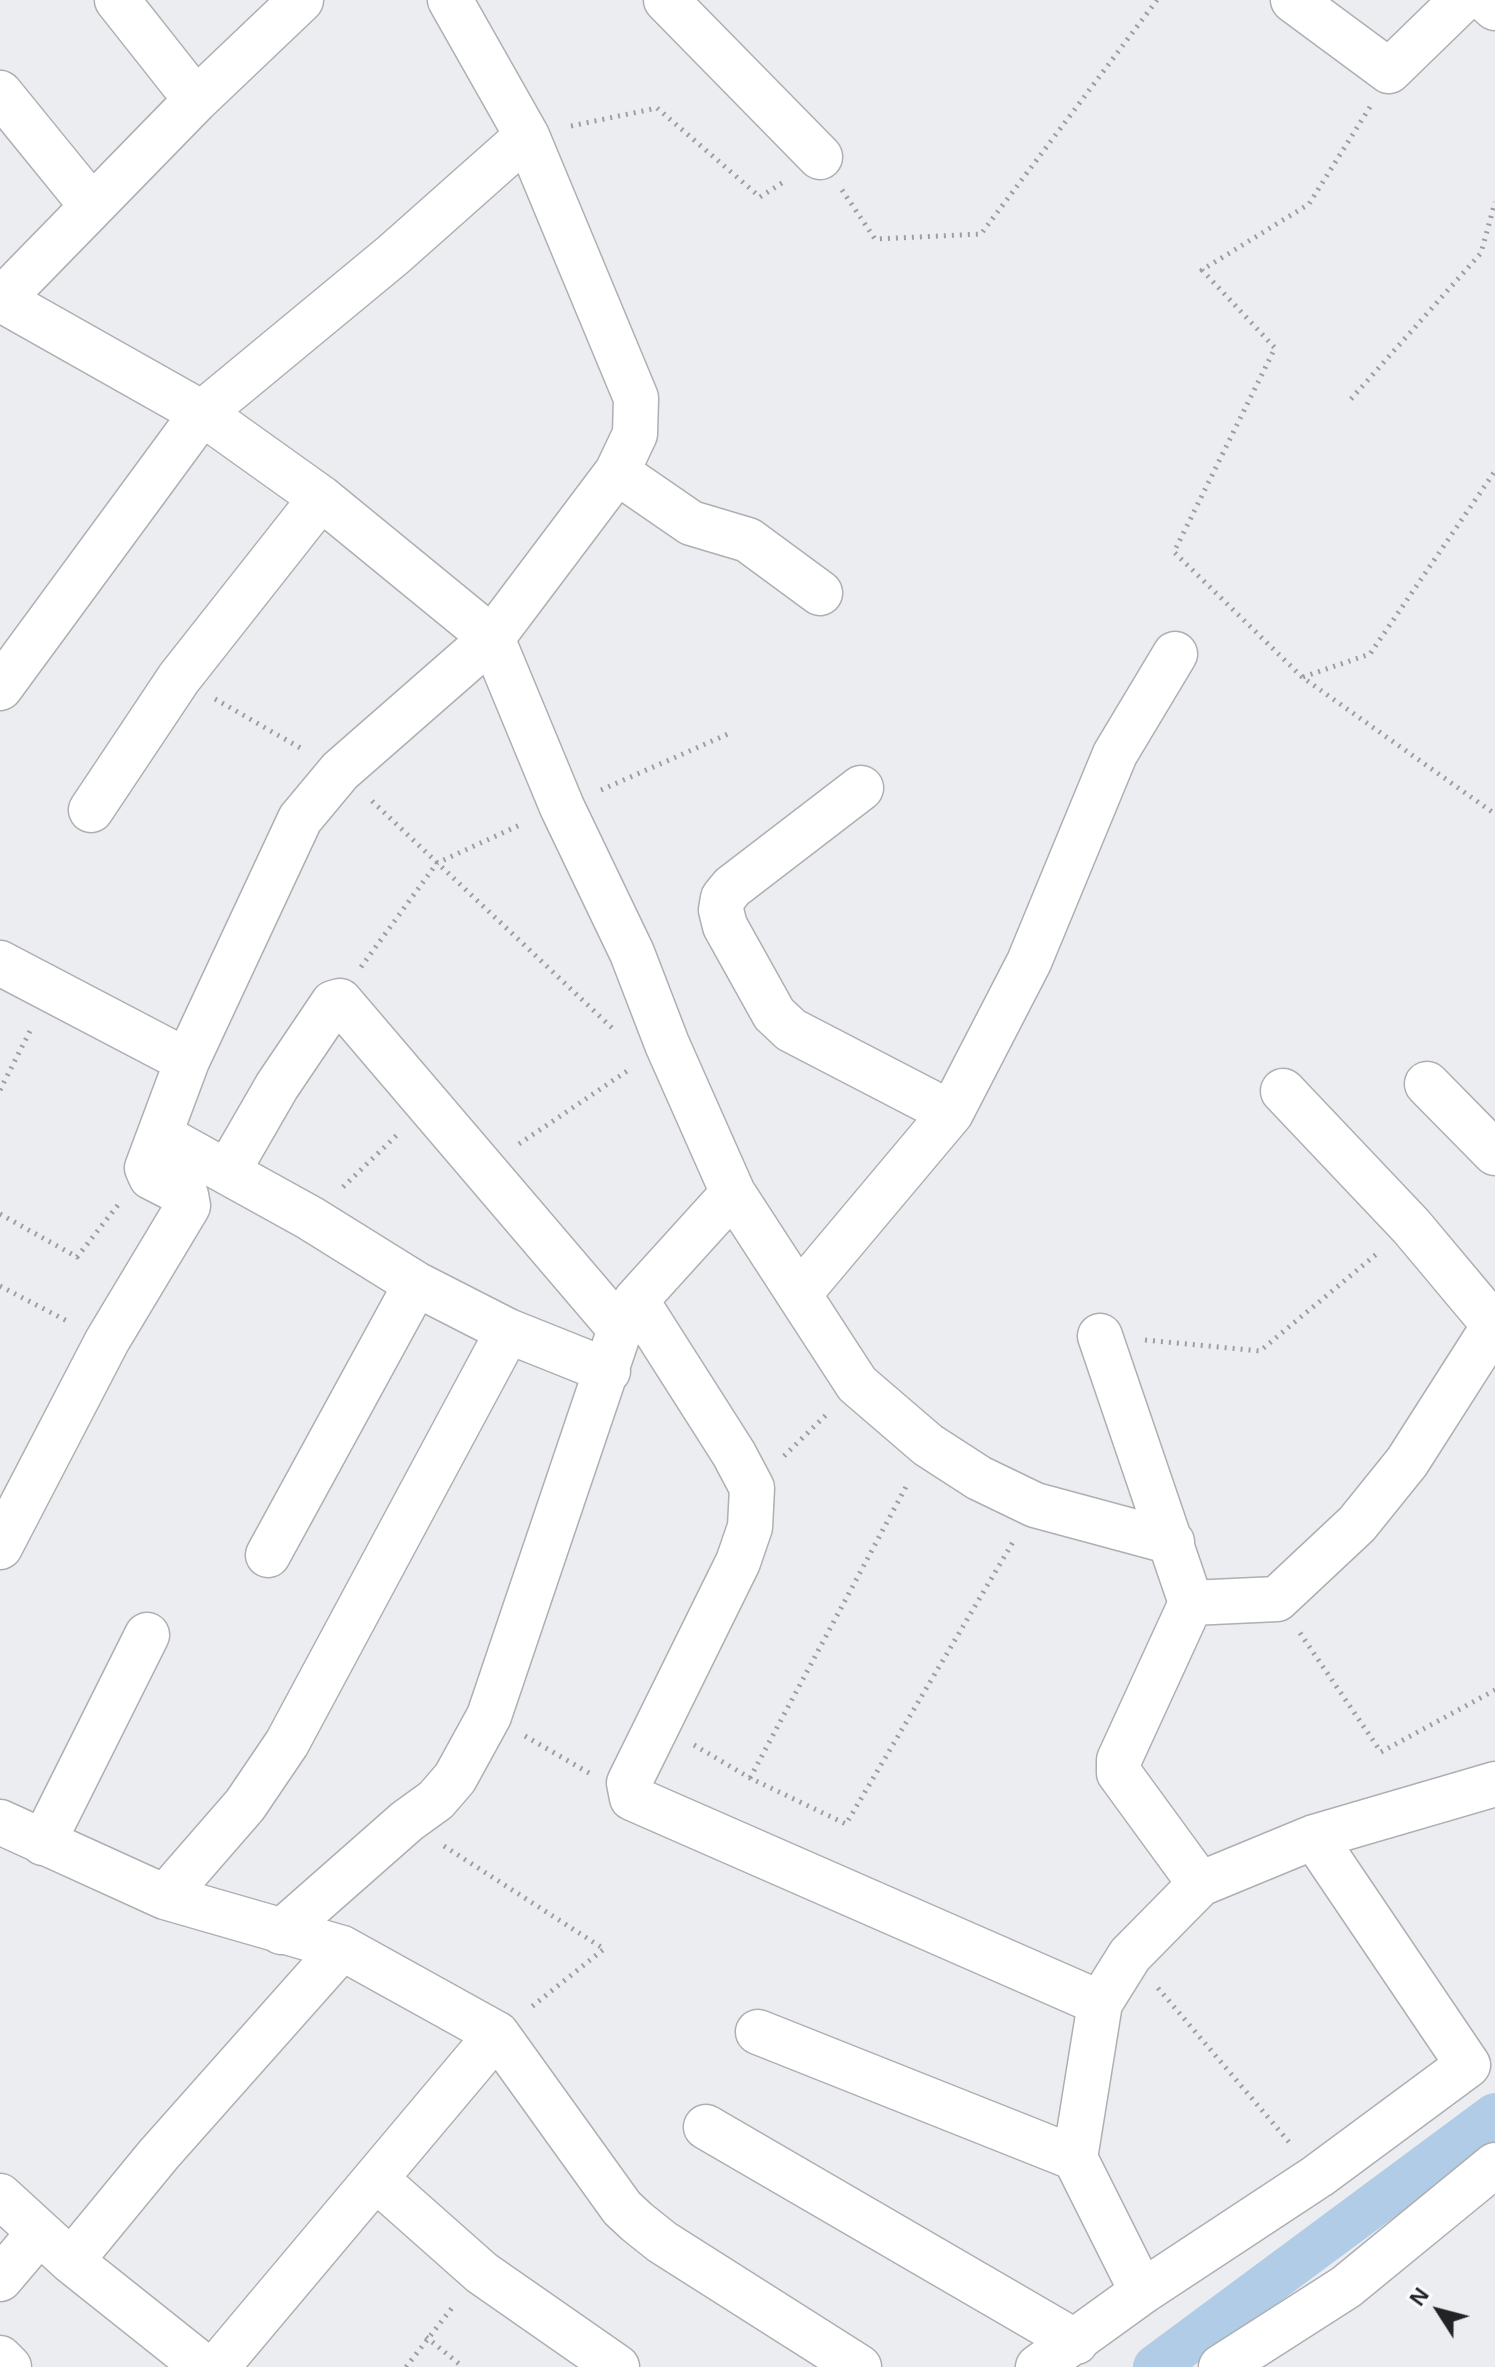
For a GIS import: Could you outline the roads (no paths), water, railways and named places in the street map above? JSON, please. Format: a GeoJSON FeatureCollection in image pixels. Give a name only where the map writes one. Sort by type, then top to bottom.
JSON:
{"type":"FeatureCollection","features":[{"type":"Feature","properties":{"kind":"street"},"geometry":{"type":"LineString","coordinates":[[117,0],[196,100]]}},
{"type":"Feature","properties":{"kind":"street"},"geometry":{"type":"LineString","coordinates":[[301,0],[196,100],[0,300],[202,413],[321,498],[492,638],[562,807],[632,953],[733,1193],[857,1384],[928,1445],[979,1478],[1035,1505],[1172,1542]]}},
{"type":"Feature","properties":{"kind":"street"},"geometry":{"type":"LineString","coordinates":[[0,1547],[107,1341],[188,1206],[186,1195],[151,1177],[153,1151],[187,1061],[294,830],[317,795],[340,771],[492,638],[617,472],[635,434],[636,398],[527,136],[450,0]]}},
{"type":"Feature","properties":{"kind":"street"},"geometry":{"type":"LineString","coordinates":[[666,0],[820,157]]}},
{"type":"Feature","properties":{"kind":"street"},"geometry":{"type":"LineString","coordinates":[[1295,1],[1384,71],[1394,69],[1462,0]]}},
{"type":"Feature","properties":{"kind":"street"},"geometry":{"type":"LineString","coordinates":[[1486,0],[1495,8]]}},
{"type":"Feature","properties":{"kind":"street"},"geometry":{"type":"LineString","coordinates":[[0,93],[92,206]]}},
{"type":"Feature","properties":{"kind":"street"},"geometry":{"type":"LineString","coordinates":[[0,688],[202,413],[393,255],[527,136]]}},
{"type":"Feature","properties":{"kind":"street"},"geometry":{"type":"LineString","coordinates":[[617,472],[691,523],[748,540],[820,593]]}},
{"type":"Feature","properties":{"kind":"street"},"geometry":{"type":"LineString","coordinates":[[91,810],[179,678],[321,498]]}},
{"type":"Feature","properties":{"kind":"street"},"geometry":{"type":"LineString","coordinates":[[799,1294],[951,1113],[1029,962],[1115,754],[1175,654]]}},
{"type":"Feature","properties":{"kind":"street"},"geometry":{"type":"LineString","coordinates":[[861,788],[732,887],[723,898],[721,910],[725,926],[774,1014],[791,1030],[951,1113]]}},
{"type":"Feature","properties":{"kind":"street"},"geometry":{"type":"LineString","coordinates":[[0,963],[187,1061]]}},
{"type":"Feature","properties":{"kind":"street"},"geometry":{"type":"LineString","coordinates":[[228,1171],[277,1086],[337,1000],[484,1168],[628,1315],[734,1454],[752,1488],[750,1527],[738,1562],[629,1783],[632,1798],[1100,2003]]}},
{"type":"Feature","properties":{"kind":"street"},"geometry":{"type":"LineString","coordinates":[[1427,1084],[1495,1153]]}},
{"type":"Feature","properties":{"kind":"street"},"geometry":{"type":"LineString","coordinates":[[1191,1603],[1277,1599],[1357,1524],[1407,1462],[1495,1325],[1411,1226],[1283,1091]]}},
{"type":"Feature","properties":{"kind":"street"},"geometry":{"type":"LineString","coordinates":[[153,1151],[228,1171],[416,1284],[508,1331],[608,1371]]}},
{"type":"Feature","properties":{"kind":"street"},"geometry":{"type":"LineString","coordinates":[[281,1932],[407,1821],[436,1800],[455,1778],[489,1716],[628,1315],[733,1193]]}},
{"type":"Feature","properties":{"kind":"street"},"geometry":{"type":"LineString","coordinates":[[268,1555],[416,1284]]}},
{"type":"Feature","properties":{"kind":"street"},"geometry":{"type":"LineString","coordinates":[[165,1897],[245,1805],[287,1743],[508,1331]]}},
{"type":"Feature","properties":{"kind":"street"},"geometry":{"type":"LineString","coordinates":[[1100,1336],[1191,1603],[1119,1760],[1119,1773],[1200,1884]]}},
{"type":"Feature","properties":{"kind":"street"},"geometry":{"type":"LineString","coordinates":[[43,1843],[147,1635]]}},
{"type":"Feature","properties":{"kind":"street"},"geometry":{"type":"LineString","coordinates":[[1142,2292],[1075,2158],[1100,2003],[1130,1955],[1200,1884],[1314,1837],[1495,1784]]}},
{"type":"Feature","properties":{"kind":"street"},"geometry":{"type":"LineString","coordinates":[[0,1822],[165,1897],[342,1948],[497,2034],[622,2208],[637,2222],[662,2242],[859,2367]]}},
{"type":"Feature","properties":{"kind":"street"},"geometry":{"type":"LineString","coordinates":[[1038,2367],[1142,2292],[1318,2176],[1481,2055],[1314,1837]]}},
{"type":"Feature","properties":{"kind":"street"},"geometry":{"type":"LineString","coordinates":[[0,2279],[55,2247],[169,2143],[342,1948]]}},
{"type":"Feature","properties":{"kind":"street"},"geometry":{"type":"LineString","coordinates":[[758,2032],[1075,2158]]}},
{"type":"Feature","properties":{"kind":"street"},"geometry":{"type":"LineString","coordinates":[[217,2367],[497,2034]]}},
{"type":"Feature","properties":{"kind":"street"},"geometry":{"type":"LineString","coordinates":[[706,2127],[1076,2342]]}},
{"type":"Feature","properties":{"kind":"street"},"geometry":{"type":"LineString","coordinates":[[1221,2367],[1346,2287],[1495,2165]]}},
{"type":"Feature","properties":{"kind":"street"},"geometry":{"type":"LineString","coordinates":[[377,2180],[482,2273],[617,2367]]}},
{"type":"Feature","properties":{"kind":"street"},"geometry":{"type":"LineString","coordinates":[[0,2196],[55,2247],[204,2367]]}},
{"type":"Feature","properties":{"kind":"street"},"geometry":{"type":"LineString","coordinates":[[0,2358],[9,2367]]}},
{"type":"Feature","properties":{"kind":"waterway"},"geometry":{"type":"LineString","coordinates":[[1155,2367],[1495,2115]]}}]}
